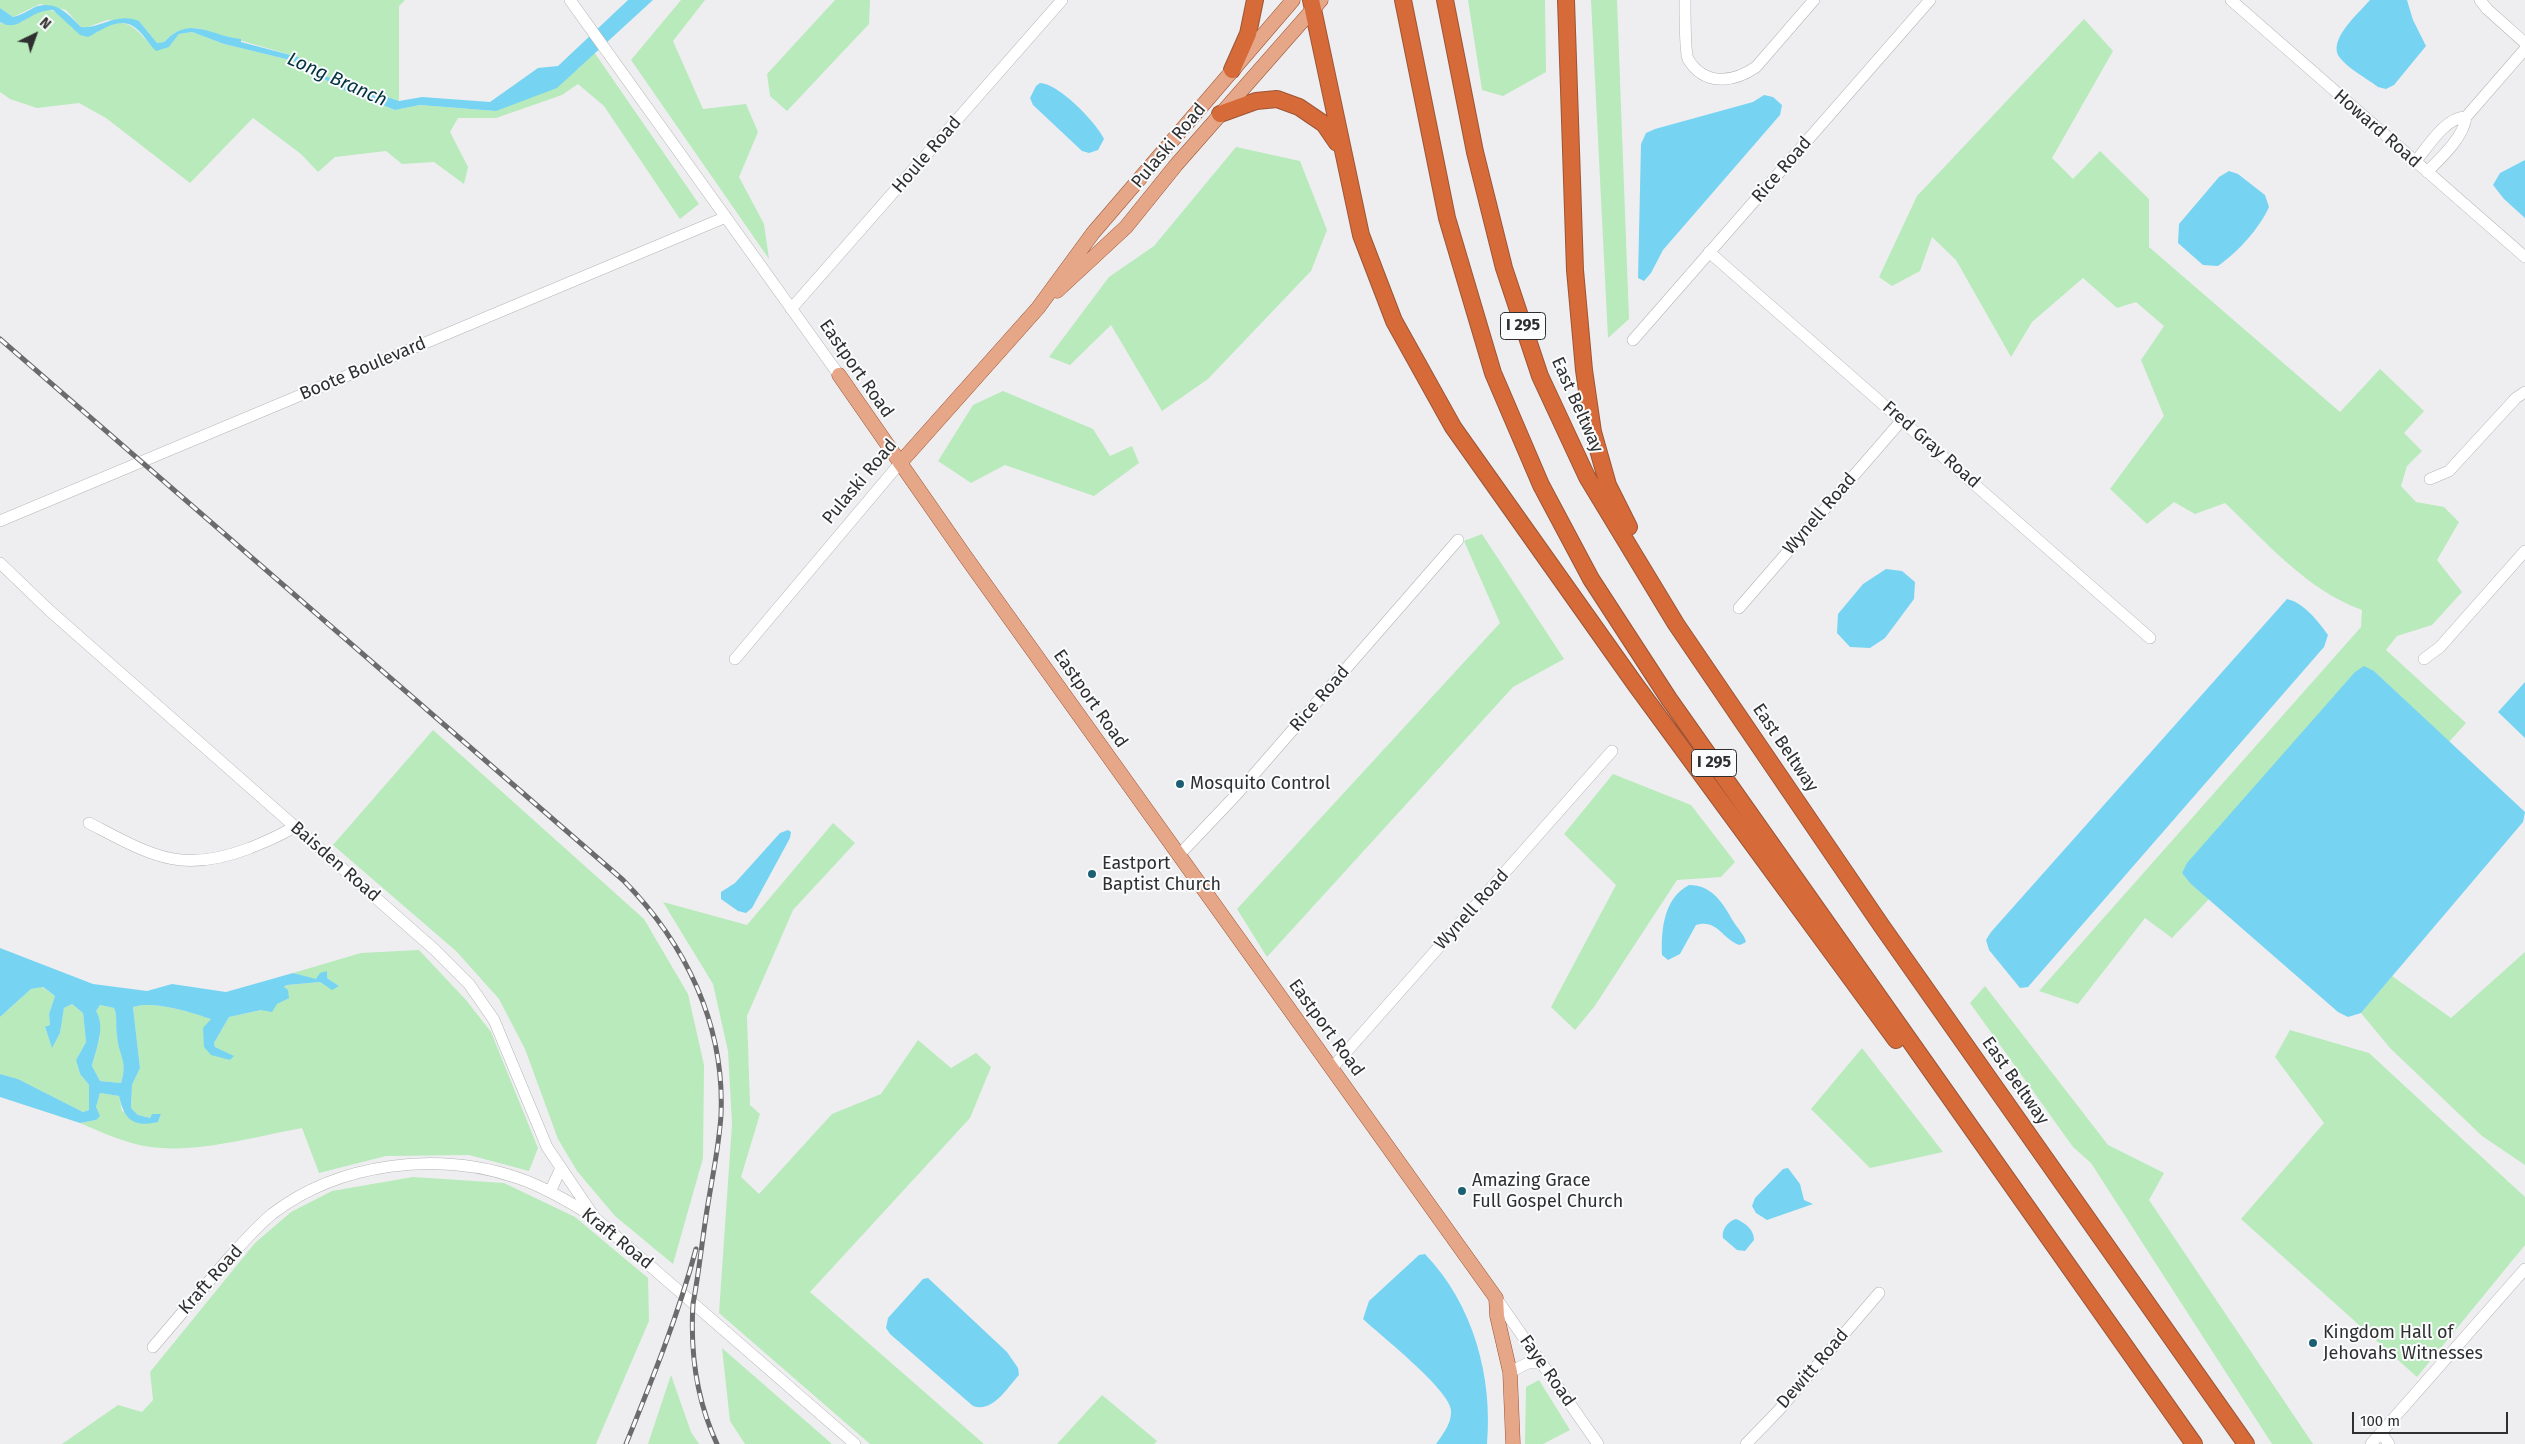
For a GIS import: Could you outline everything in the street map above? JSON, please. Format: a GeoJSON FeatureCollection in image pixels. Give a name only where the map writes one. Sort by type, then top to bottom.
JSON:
{"type":"FeatureCollection","features":[{"type":"Feature","properties":{"kind":"highway"},"geometry":{"type":"LineString","coordinates":[[1232,70],[1248,34],[1255,0]]}},
{"type":"Feature","properties":{"kind":"highway","name":"I 295"},"geometry":{"type":"LineString","coordinates":[[1403,0],[1438,177],[1460,263],[1493,373],[1541,485],[1591,579],[1669,699],[2194,1444]]}},
{"type":"Feature","properties":{"kind":"highway","name":"East Beltway"},"geometry":{"type":"LineString","coordinates":[[1445,0],[1488,209],[1504,268],[1540,376],[1587,477],[1676,624],[1881,925],[2246,1444]]}},
{"type":"Feature","properties":{"kind":"highway"},"geometry":{"type":"LineString","coordinates":[[1566,0],[1575,270],[1584,370],[1593,432],[1608,485],[1676,624]]}},
{"type":"Feature","properties":{"kind":"highway"},"geometry":{"type":"LineString","coordinates":[[1314,2],[1342,150],[1361,235],[1394,321],[1453,427],[1635,684],[1845,972],[1946,1106],[2041,1226]]}},
{"type":"Feature","properties":{"kind":"highway"},"geometry":{"type":"LineString","coordinates":[[1220,114],[1256,100],[1277,99],[1299,107],[1324,124],[1342,150]]}},
{"type":"Feature","properties":{"kind":"main road","name":"Pulaski Road"},"geometry":{"type":"LineString","coordinates":[[900,463],[1038,308],[1093,233],[1293,0]]}},
{"type":"Feature","properties":{"kind":"main road","name":"Pulaski Road"},"geometry":{"type":"LineString","coordinates":[[1038,308],[1126,226],[1314,2]]}},
{"type":"Feature","properties":{"kind":"main road","name":"Eastport Road"},"geometry":{"type":"LineString","coordinates":[[838,375],[1496,1298],[1497,1316],[1510,1372],[1513,1399],[1513,1444]]}},
{"type":"Feature","properties":{"kind":"street","name":"Eastport Road"},"geometry":{"type":"LineString","coordinates":[[570,0],[838,375]]}},
{"type":"Feature","properties":{"kind":"street","name":"Houle Road"},"geometry":{"type":"LineString","coordinates":[[791,309],[1062,0]]}},
{"type":"Feature","properties":{"kind":"street"},"geometry":{"type":"LineString","coordinates":[[1685,0],[1688,58],[1704,76],[1724,80],[1745,75],[1756,67],[1814,0]]}},
{"type":"Feature","properties":{"kind":"street","name":"Rice Road"},"geometry":{"type":"LineString","coordinates":[[1632,340],[1930,0]]}},
{"type":"Feature","properties":{"kind":"street","name":"Howard Road"},"geometry":{"type":"LineString","coordinates":[[2230,0],[2525,257]]}},
{"type":"Feature","properties":{"kind":"street"},"geometry":{"type":"LineString","coordinates":[[2480,0],[2487,9],[2525,43]]}},
{"type":"Feature","properties":{"kind":"street"},"geometry":{"type":"LineString","coordinates":[[2427,172],[2458,136],[2465,125],[2466,117],[2525,49]]}},
{"type":"Feature","properties":{"kind":"street"},"geometry":{"type":"LineString","coordinates":[[2415,162],[2446,126],[2457,117],[2466,117]]}},
{"type":"Feature","properties":{"kind":"street","name":"Boote Boulevard"},"geometry":{"type":"LineString","coordinates":[[0,521],[726,217]]}},
{"type":"Feature","properties":{"kind":"street","name":"Fred Gray Road"},"geometry":{"type":"LineString","coordinates":[[1710,252],[2150,638]]}},
{"type":"Feature","properties":{"kind":"street"},"geometry":{"type":"LineString","coordinates":[[2430,479],[2449,472],[2516,398],[2525,392]]}},
{"type":"Feature","properties":{"kind":"street","name":"Wynell Road"},"geometry":{"type":"LineString","coordinates":[[1738,608],[1902,420]]}},
{"type":"Feature","properties":{"kind":"street","name":"Pulaski Road"},"geometry":{"type":"LineString","coordinates":[[734,659],[900,463]]}},
{"type":"Feature","properties":{"kind":"street","name":"Rice Road"},"geometry":{"type":"LineString","coordinates":[[1179,855],[1236,795],[1458,540]]}},
{"type":"Feature","properties":{"kind":"street"},"geometry":{"type":"LineString","coordinates":[[2424,659],[2440,647],[2525,551]]}},
{"type":"Feature","properties":{"kind":"street","name":"Baisden Road"},"geometry":{"type":"LineString","coordinates":[[0,563],[50,611],[435,950],[482,1000],[503,1038],[539,1130],[560,1170],[595,1218]]}},
{"type":"Feature","properties":{"kind":"street","name":"Wynell Road"},"geometry":{"type":"LineString","coordinates":[[1332,1068],[1612,751]]}},
{"type":"Feature","properties":{"kind":"street"},"geometry":{"type":"LineString","coordinates":[[89,823],[149,854],[176,861],[208,860],[239,852],[285,834],[295,826]]}},
{"type":"Feature","properties":{"kind":"street","name":"Kraft Road"},"geometry":{"type":"LineString","coordinates":[[153,1346],[235,1251],[271,1215],[294,1200],[344,1178],[376,1168],[406,1164],[474,1167],[509,1176],[550,1192],[595,1218],[855,1444]]}},
{"type":"Feature","properties":{"kind":"street"},"geometry":{"type":"LineString","coordinates":[[550,1192],[560,1170]]}},
{"type":"Feature","properties":{"kind":"street"},"geometry":{"type":"LineString","coordinates":[[2372,1444],[2525,1268]]}},
{"type":"Feature","properties":{"kind":"street","name":"Dewitt Road"},"geometry":{"type":"LineString","coordinates":[[1746,1444],[1778,1411],[1879,1293]]}},
{"type":"Feature","properties":{"kind":"street","name":"Faye Road"},"geometry":{"type":"LineString","coordinates":[[1496,1298],[1598,1444]]}},
{"type":"Feature","properties":{"kind":"street"},"geometry":{"type":"LineString","coordinates":[[1510,1372],[1528,1363],[1541,1364]]}},
{"type":"Feature","properties":{"kind":"street"},"geometry":{"type":"LineString","coordinates":[[2381,1433],[2389,1444]]}},
{"type":"Feature","properties":{"kind":"green space"},"geometry":{"type":"Polygon","coordinates":[[[0,0],[405,0],[399,6],[399,101],[325,76],[298,57],[197,28],[179,31],[171,35],[164,42],[157,43],[139,21],[107,20],[88,27],[81,27],[66,10],[40,4],[13,17],[0,8],[0,0]]]}},
{"type":"Feature","properties":{"kind":"green space"},"geometry":{"type":"Polygon","coordinates":[[[681,0],[705,0],[673,41],[703,109],[746,104],[758,132],[739,177],[764,224],[769,259],[631,60],[681,0]]]}},
{"type":"Feature","properties":{"kind":"green space"},"geometry":{"type":"Polygon","coordinates":[[[835,0],[870,0],[869,24],[787,111],[770,96],[767,74],[835,0]]]}},
{"type":"Feature","properties":{"kind":"green space"},"geometry":{"type":"Polygon","coordinates":[[[1468,0],[1545,0],[1546,72],[1503,96],[1482,90],[1468,0]]]}},
{"type":"Feature","properties":{"kind":"green space"},"geometry":{"type":"Polygon","coordinates":[[[1591,0],[1617,0],[1629,319],[1608,338],[1591,0]]]}},
{"type":"Feature","properties":{"kind":"green space"},"geometry":{"type":"Polygon","coordinates":[[[43,9],[60,15],[72,28],[96,33],[113,23],[127,24],[140,33],[152,47],[169,47],[179,34],[192,32],[224,44],[294,61],[339,88],[395,110],[420,105],[496,111],[578,69],[594,52],[699,204],[680,219],[604,106],[578,84],[562,95],[496,118],[458,118],[450,132],[468,167],[464,184],[434,162],[402,164],[386,151],[335,157],[318,172],[301,154],[253,118],[190,183],[106,118],[79,103],[37,108],[10,99],[0,92],[0,22],[2,24],[22,22],[43,9]]]}},
{"type":"Feature","properties":{"kind":"green space"},"geometry":{"type":"Polygon","coordinates":[[[2084,19],[2113,51],[2052,158],[2073,179],[2100,151],[2149,199],[2149,247],[2340,412],[2380,369],[2424,411],[2404,433],[2422,451],[2407,466],[2401,486],[2416,502],[2444,507],[2459,522],[2437,560],[2462,592],[2432,625],[2397,636],[2386,650],[2466,723],[2449,742],[2374,671],[2182,873],[2209,899],[2172,938],[2145,918],[2078,1004],[2039,991],[2361,627],[2362,610],[2342,601],[2306,578],[2272,549],[2225,503],[2195,514],[2174,502],[2147,524],[2110,489],[2164,416],[2141,360],[2164,326],[2136,302],[2117,308],[2083,278],[2032,322],[2011,357],[1956,260],[1932,237],[1920,271],[1892,286],[1879,277],[1917,196],[2084,19]]]}},
{"type":"Feature","properties":{"kind":"green space"},"geometry":{"type":"Polygon","coordinates":[[[1236,147],[1300,161],[1327,230],[1311,271],[1208,379],[1162,411],[1111,325],[1070,365],[1049,357],[1109,277],[1154,246],[1236,147]]]}},
{"type":"Feature","properties":{"kind":"green space"},"geometry":{"type":"Polygon","coordinates":[[[1003,391],[1093,429],[1110,456],[1132,446],[1139,463],[1094,496],[1005,465],[971,483],[938,461],[973,405],[1003,391]]]}},
{"type":"Feature","properties":{"kind":"green space"},"geometry":{"type":"Polygon","coordinates":[[[1482,534],[1564,659],[1513,687],[1267,957],[1237,909],[1500,623],[1464,541],[1482,534]]]}},
{"type":"Feature","properties":{"kind":"green space"},"geometry":{"type":"Polygon","coordinates":[[[433,730],[644,919],[688,994],[704,1065],[703,1158],[673,1264],[615,1216],[577,1171],[558,1139],[525,1049],[499,999],[456,951],[333,845],[433,730]]]}},
{"type":"Feature","properties":{"kind":"green space"},"geometry":{"type":"Polygon","coordinates":[[[1613,774],[1691,805],[1735,862],[1721,877],[1677,880],[1594,1007],[1575,1030],[1551,1007],[1616,885],[1564,834],[1613,774]]]}},
{"type":"Feature","properties":{"kind":"green space"},"geometry":{"type":"Polygon","coordinates":[[[833,823],[855,843],[793,910],[747,1016],[750,1105],[760,1114],[741,1177],[759,1194],[832,1114],[881,1094],[918,1040],[951,1068],[976,1053],[991,1067],[970,1118],[810,1292],[984,1444],[870,1444],[719,1313],[732,1124],[728,1051],[713,984],[663,902],[747,925],[833,823]]]}},
{"type":"Feature","properties":{"kind":"green space"},"geometry":{"type":"Polygon","coordinates":[[[419,950],[466,1000],[491,1032],[538,1148],[529,1171],[469,1155],[386,1156],[319,1173],[302,1128],[214,1145],[161,1148],[130,1143],[80,1123],[96,1120],[96,1107],[100,1093],[119,1096],[122,1111],[158,1122],[161,1114],[152,1114],[150,1118],[138,1115],[131,1108],[132,1085],[140,1068],[133,1007],[141,1005],[161,1006],[183,1010],[212,1019],[204,1047],[230,1060],[233,1056],[215,1047],[214,1043],[229,1017],[261,1010],[287,985],[320,982],[328,987],[339,986],[327,978],[327,971],[316,980],[293,973],[361,953],[419,950]]]}},
{"type":"Feature","properties":{"kind":"green space"},"geometry":{"type":"Polygon","coordinates":[[[2525,952],[2525,1165],[2482,1136],[2390,1048],[2361,1013],[2392,976],[2451,1018],[2525,952]]]}},
{"type":"Feature","properties":{"kind":"green space"},"geometry":{"type":"Polygon","coordinates":[[[1985,986],[2108,1145],[2164,1173],[2149,1200],[2313,1444],[2272,1444],[2091,1163],[2073,1147],[1970,1003],[1985,986]]]}},
{"type":"Feature","properties":{"kind":"green space"},"geometry":{"type":"Polygon","coordinates":[[[42,987],[55,996],[49,1014],[50,1025],[45,1028],[52,1047],[60,1033],[64,1008],[72,1004],[83,1013],[86,1042],[76,1060],[80,1074],[89,1085],[89,1110],[83,1112],[18,1079],[0,1074],[0,1017],[31,989],[42,987]]]}},
{"type":"Feature","properties":{"kind":"green space"},"geometry":{"type":"Polygon","coordinates":[[[100,1005],[114,1008],[118,1044],[124,1063],[121,1083],[100,1081],[92,1066],[100,1037],[95,1011],[100,1005]]]}},
{"type":"Feature","properties":{"kind":"green space"},"geometry":{"type":"Polygon","coordinates":[[[2290,1030],[2369,1053],[2525,1197],[2525,1245],[2417,1377],[2241,1219],[2324,1123],[2275,1057],[2290,1030]]]}},
{"type":"Feature","properties":{"kind":"green space"},"geometry":{"type":"Polygon","coordinates":[[[1862,1048],[1943,1152],[1870,1168],[1811,1109],[1862,1048]]]}},
{"type":"Feature","properties":{"kind":"green space"},"geometry":{"type":"Polygon","coordinates":[[[413,1177],[504,1183],[575,1217],[648,1278],[649,1321],[596,1444],[62,1444],[118,1405],[142,1412],[153,1400],[150,1372],[255,1243],[291,1212],[332,1191],[413,1177]]]}},
{"type":"Feature","properties":{"kind":"green space"},"geometry":{"type":"Polygon","coordinates":[[[722,1348],[832,1444],[745,1444],[730,1421],[722,1348]]]}},
{"type":"Feature","properties":{"kind":"green space"},"geometry":{"type":"Polygon","coordinates":[[[671,1375],[691,1432],[699,1444],[648,1444],[671,1375]]]}},
{"type":"Feature","properties":{"kind":"green space"},"geometry":{"type":"Polygon","coordinates":[[[1539,1380],[1570,1430],[1543,1444],[1525,1444],[1526,1387],[1539,1380]]]}},
{"type":"Feature","properties":{"kind":"green space"},"geometry":{"type":"Polygon","coordinates":[[[1102,1395],[1157,1441],[1154,1444],[1057,1444],[1102,1395]]]}},
{"type":"Feature","properties":{"kind":"water"},"geometry":{"type":"Polygon","coordinates":[[[628,0],[653,0],[557,88],[496,111],[420,105],[395,110],[339,88],[294,61],[224,44],[192,32],[179,34],[169,47],[156,51],[138,30],[132,25],[125,23],[113,24],[88,37],[80,35],[53,10],[38,13],[13,25],[0,22],[0,8],[13,17],[35,7],[49,5],[61,9],[81,27],[95,26],[122,18],[139,21],[157,43],[164,42],[183,29],[201,29],[298,57],[325,76],[399,101],[422,97],[490,102],[538,68],[558,66],[628,0]]]}},
{"type":"Feature","properties":{"kind":"water"},"geometry":{"type":"Polygon","coordinates":[[[2370,0],[2407,0],[2413,20],[2426,46],[2394,85],[2386,89],[2378,87],[2353,70],[2340,58],[2337,51],[2340,36],[2370,0]]]}},
{"type":"Feature","properties":{"kind":"water"},"geometry":{"type":"Polygon","coordinates":[[[1040,83],[1048,85],[1066,96],[1094,124],[1104,139],[1098,150],[1089,153],[1082,151],[1033,105],[1030,98],[1036,86],[1040,83]]]}},
{"type":"Feature","properties":{"kind":"water"},"geometry":{"type":"Polygon","coordinates":[[[1764,95],[1773,97],[1782,105],[1780,115],[1663,250],[1651,273],[1644,281],[1638,278],[1641,144],[1646,133],[1753,102],[1764,95]]]}},
{"type":"Feature","properties":{"kind":"water"},"geometry":{"type":"Polygon","coordinates":[[[2525,160],[2525,218],[2504,199],[2493,185],[2500,173],[2525,160]]]}},
{"type":"Feature","properties":{"kind":"water"},"geometry":{"type":"Polygon","coordinates":[[[2229,171],[2238,174],[2265,195],[2269,207],[2254,232],[2233,254],[2218,266],[2203,265],[2178,243],[2179,224],[2219,177],[2229,171]]]}},
{"type":"Feature","properties":{"kind":"water"},"geometry":{"type":"Polygon","coordinates":[[[1886,569],[1902,571],[1915,582],[1914,599],[1885,638],[1870,648],[1850,647],[1837,633],[1838,614],[1863,584],[1886,569]]]}},
{"type":"Feature","properties":{"kind":"water"},"geometry":{"type":"Polygon","coordinates":[[[2287,599],[2305,608],[2328,635],[2324,647],[2028,987],[2020,988],[1989,950],[1986,940],[1991,932],[2287,599]]]}},
{"type":"Feature","properties":{"kind":"water"},"geometry":{"type":"Polygon","coordinates":[[[2364,666],[2374,671],[2525,812],[2523,822],[2361,1013],[2348,1017],[2338,1012],[2191,884],[2182,873],[2187,863],[2355,672],[2364,666]]]}},
{"type":"Feature","properties":{"kind":"water"},"geometry":{"type":"Polygon","coordinates":[[[2525,682],[2525,738],[2498,712],[2525,682]]]}},
{"type":"Feature","properties":{"kind":"water"},"geometry":{"type":"Polygon","coordinates":[[[788,830],[791,832],[790,838],[752,908],[746,913],[738,911],[721,899],[721,892],[735,883],[780,833],[788,830]]]}},
{"type":"Feature","properties":{"kind":"water"},"geometry":{"type":"Polygon","coordinates":[[[1689,885],[1704,888],[1716,896],[1744,936],[1746,942],[1740,945],[1709,924],[1696,925],[1680,954],[1668,960],[1662,955],[1662,935],[1669,906],[1674,898],[1689,885]]]}},
{"type":"Feature","properties":{"kind":"water"},"geometry":{"type":"Polygon","coordinates":[[[0,948],[93,984],[147,991],[172,984],[226,992],[293,973],[316,979],[320,973],[327,971],[327,978],[339,986],[332,990],[320,982],[287,985],[284,987],[288,990],[289,998],[277,1004],[272,1012],[261,1010],[229,1017],[214,1043],[215,1047],[234,1056],[230,1060],[211,1055],[204,1047],[203,1028],[211,1019],[183,1010],[161,1006],[141,1005],[133,1007],[140,1068],[132,1085],[131,1108],[138,1115],[150,1118],[152,1114],[161,1114],[158,1122],[149,1124],[142,1124],[131,1120],[124,1111],[119,1096],[100,1093],[96,1107],[100,1116],[96,1120],[80,1123],[0,1097],[0,1074],[18,1079],[83,1112],[89,1110],[89,1085],[80,1074],[76,1060],[86,1042],[83,1013],[72,1004],[64,1008],[60,1033],[52,1048],[45,1027],[50,1025],[49,1014],[55,996],[43,987],[31,989],[0,1017],[0,948]],[[100,1005],[96,1011],[99,1018],[100,1031],[92,1066],[100,1081],[121,1083],[124,1069],[116,1032],[114,1008],[100,1005]]]}},
{"type":"Feature","properties":{"kind":"water"},"geometry":{"type":"Polygon","coordinates":[[[1788,1168],[1800,1184],[1804,1200],[1813,1204],[1767,1220],[1756,1213],[1752,1206],[1755,1198],[1783,1169],[1788,1168]]]}},
{"type":"Feature","properties":{"kind":"water"},"geometry":{"type":"Polygon","coordinates":[[[1736,1219],[1743,1222],[1754,1236],[1754,1240],[1745,1251],[1737,1250],[1723,1238],[1726,1226],[1736,1219]]]}},
{"type":"Feature","properties":{"kind":"water"},"geometry":{"type":"Polygon","coordinates":[[[1425,1254],[1456,1295],[1476,1342],[1483,1367],[1487,1393],[1487,1444],[1436,1444],[1450,1419],[1451,1410],[1447,1401],[1427,1376],[1363,1319],[1369,1301],[1419,1255],[1425,1254]]]}},
{"type":"Feature","properties":{"kind":"water"},"geometry":{"type":"Polygon","coordinates":[[[928,1278],[1007,1352],[1018,1368],[1019,1375],[999,1398],[987,1406],[973,1406],[890,1334],[886,1328],[888,1318],[923,1279],[928,1278]]]}},
{"type":"Feature","properties":{"kind":"railway"},"geometry":{"type":"LineString","coordinates":[[0,339],[623,880],[665,931],[683,959],[697,988],[708,1018],[716,1049],[721,1082],[719,1139],[693,1304],[692,1322],[694,1358],[699,1393],[717,1444]]}},
{"type":"Feature","properties":{"kind":"railway"},"geometry":{"type":"LineString","coordinates":[[626,1444],[673,1323],[696,1249]]}},
{"type":"Feature","properties":{"kind":"place","name":"Mosquito Control"},"geometry":{"type":"Point","coordinates":[1180,784]}},
{"type":"Feature","properties":{"kind":"place","name":"Eastport Baptist Church"},"geometry":{"type":"Point","coordinates":[1092,874]}},
{"type":"Feature","properties":{"kind":"place","name":"Amazing Grace Full Gospel Church"},"geometry":{"type":"Point","coordinates":[1462,1191]}},
{"type":"Feature","properties":{"kind":"place","name":"Kingdom Hall of Jehovahs Witnesses"},"geometry":{"type":"Point","coordinates":[2313,1343]}},
{"type":"Feature","properties":{"kind":"water label","name":"Long Branch"},"geometry":{"type":"Point","coordinates":[337,80]}}]}
